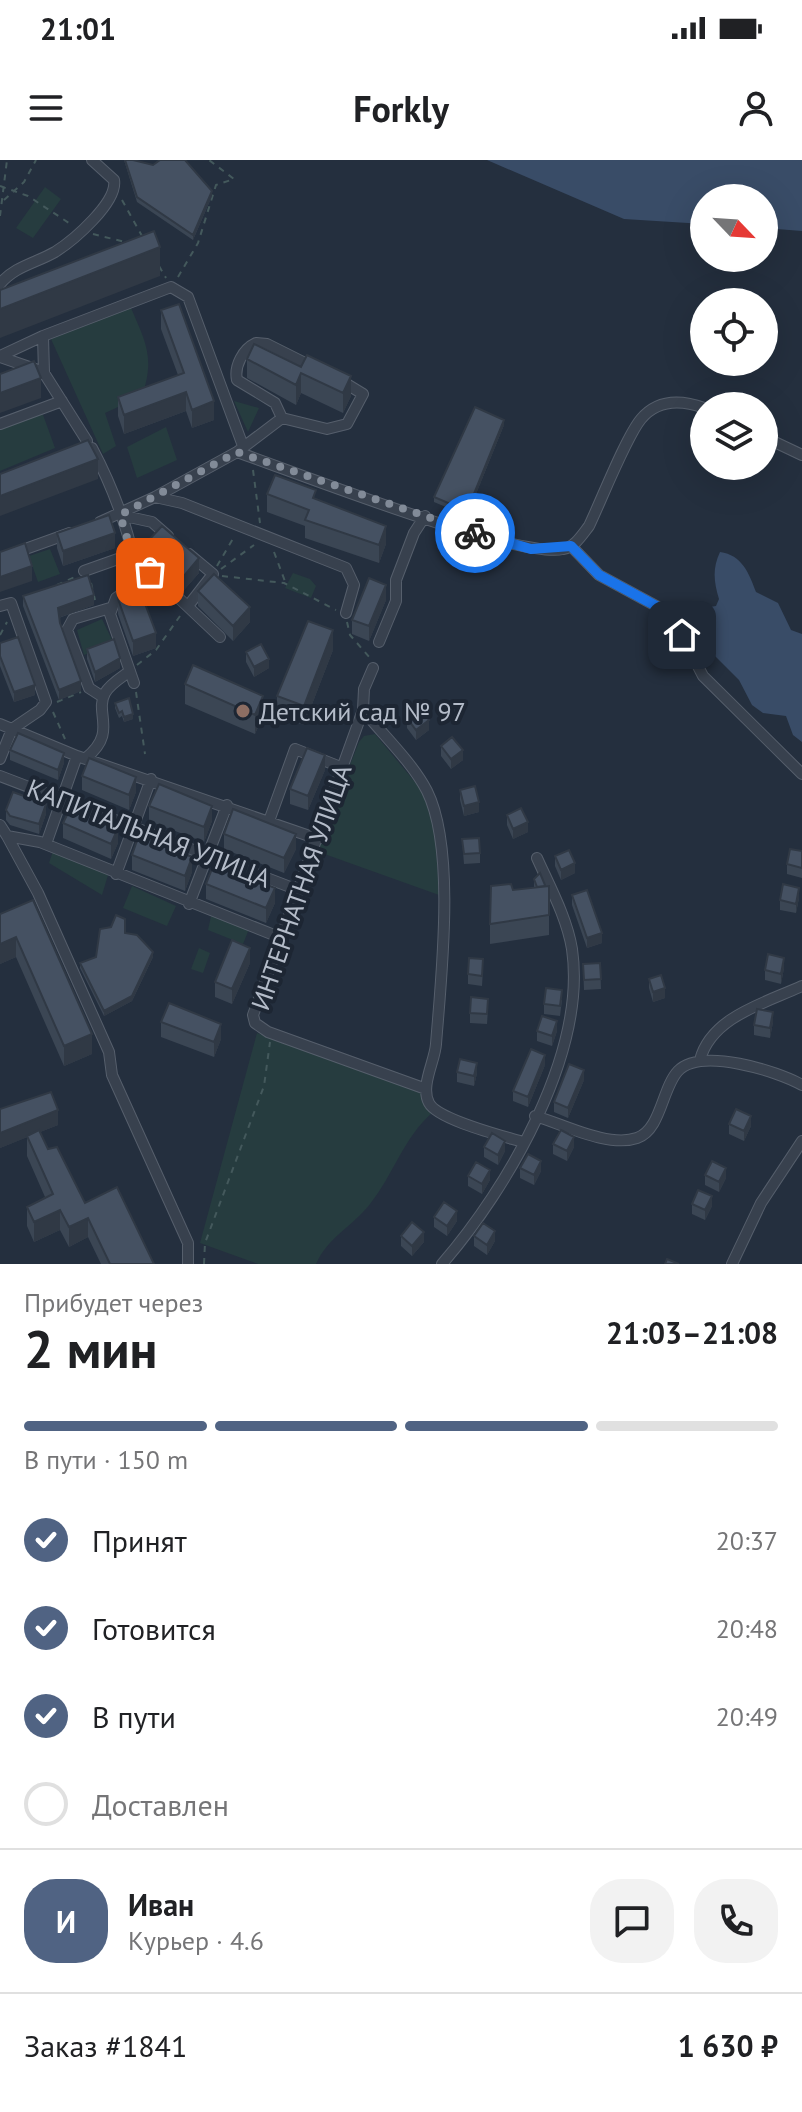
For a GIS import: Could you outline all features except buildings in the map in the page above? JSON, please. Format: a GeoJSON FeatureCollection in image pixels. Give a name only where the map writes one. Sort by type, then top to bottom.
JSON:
{"type":"FeatureCollection","features":[{"type":"Feature","properties":{"kind":"street"},"geometry":{"type":"LineString","coordinates":[[0,284],[18,268],[57,251],[75,237],[112,197],[115,189],[110,174],[92,160]]}},
{"type":"Feature","properties":{"kind":"street"},"geometry":{"type":"LineString","coordinates":[[0,356],[43,336],[171,287],[188,297],[240,449],[251,457],[531,549],[571,546],[589,526],[641,419],[658,407],[673,402],[690,403]]}},
{"type":"Feature","properties":{"kind":"street"},"geometry":{"type":"LineString","coordinates":[[43,336],[44,373],[87,441],[120,515],[132,554],[134,583],[106,609],[73,619],[67,630],[89,689],[103,697]]}},
{"type":"Feature","properties":{"kind":"street"},"geometry":{"type":"LineString","coordinates":[[282,418],[275,403],[237,380],[236,373],[246,350],[256,343],[267,344],[321,371]]}},
{"type":"Feature","properties":{"kind":"street"},"geometry":{"type":"LineString","coordinates":[[0,356],[44,373]]}},
{"type":"Feature","properties":{"kind":"street"},"geometry":{"type":"LineString","coordinates":[[282,418],[327,429],[347,424],[362,392],[334,377]]}},
{"type":"Feature","properties":{"kind":"street"},"geometry":{"type":"LineString","coordinates":[[0,424],[62,401]]}},
{"type":"Feature","properties":{"kind":"street"},"geometry":{"type":"LineString","coordinates":[[90,525],[120,515],[155,497],[240,449],[282,418]]}},
{"type":"Feature","properties":{"kind":"street"},"geometry":{"type":"LineString","coordinates":[[72,447],[87,441]]}},
{"type":"Feature","properties":{"kind":"street"},"geometry":{"type":"LineString","coordinates":[[778,444],[802,455]]}},
{"type":"Feature","properties":{"kind":"street"},"geometry":{"type":"LineString","coordinates":[[155,497],[238,525],[346,568],[354,585],[343,613]]}},
{"type":"Feature","properties":{"kind":"street"},"geometry":{"type":"LineString","coordinates":[[120,515],[152,522],[223,584]]}},
{"type":"Feature","properties":{"kind":"street"},"geometry":{"type":"LineString","coordinates":[[379,642],[396,601],[396,580],[414,533],[425,516]]}},
{"type":"Feature","properties":{"kind":"street"},"geometry":{"type":"LineString","coordinates":[[0,558],[75,531]]}},
{"type":"Feature","properties":{"kind":"street"},"geometry":{"type":"LineString","coordinates":[[571,546],[599,575],[671,614],[703,676],[802,774]]}},
{"type":"Feature","properties":{"kind":"street"},"geometry":{"type":"LineString","coordinates":[[84,571],[132,554]]}},
{"type":"Feature","properties":{"kind":"street"},"geometry":{"type":"LineString","coordinates":[[132,554],[220,637]]}},
{"type":"Feature","properties":{"kind":"street"},"geometry":{"type":"LineString","coordinates":[[188,606],[213,574]]}},
{"type":"Feature","properties":{"kind":"street"},"geometry":{"type":"LineString","coordinates":[[0,606],[11,603],[46,697],[44,707],[12,729],[0,759]]}},
{"type":"Feature","properties":{"kind":"street"},"geometry":{"type":"LineString","coordinates":[[106,609],[134,683]]}},
{"type":"Feature","properties":{"kind":"street","name":"ИНТЕРНАТНАЯ УЛИЦА"},"geometry":{"type":"LineString","coordinates":[[373,668],[364,689],[363,710],[318,839],[253,1007],[255,1023],[272,1033],[426,1089]]}},
{"type":"Feature","properties":{"kind":"street"},"geometry":{"type":"LineString","coordinates":[[46,844],[78,756],[97,749],[106,724],[103,697],[107,689],[130,671]]}},
{"type":"Feature","properties":{"kind":"street"},"geometry":{"type":"LineString","coordinates":[[363,710],[426,789],[435,812],[445,925],[435,1052],[426,1089],[429,1103],[436,1111],[523,1142]]}},
{"type":"Feature","properties":{"kind":"street"},"geometry":{"type":"LineString","coordinates":[[0,724],[78,756],[318,839]]}},
{"type":"Feature","properties":{"kind":"street"},"geometry":{"type":"LineString","coordinates":[[269,821],[295,749],[343,768]]}},
{"type":"Feature","properties":{"kind":"street","name":"КАПИТАЛЬНАЯ УЛИЦА"},"geometry":{"type":"LineString","coordinates":[[0,776],[298,890]]}},
{"type":"Feature","properties":{"kind":"street"},"geometry":{"type":"LineString","coordinates":[[116,874],[151,779]]}},
{"type":"Feature","properties":{"kind":"street"},"geometry":{"type":"LineString","coordinates":[[189,904],[227,805]]}},
{"type":"Feature","properties":{"kind":"street"},"geometry":{"type":"LineString","coordinates":[[0,825],[38,893],[109,1052],[112,1075],[188,1243],[188,1264]]}},
{"type":"Feature","properties":{"kind":"street"},"geometry":{"type":"LineString","coordinates":[[7,836],[46,844],[189,904],[279,937]]}},
{"type":"Feature","properties":{"kind":"street"},"geometry":{"type":"LineString","coordinates":[[442,1264],[491,1199],[523,1142],[569,1028],[574,985],[572,947],[537,858]]}},
{"type":"Feature","properties":{"kind":"street"},"geometry":{"type":"LineString","coordinates":[[700,1060],[715,1031],[742,1013],[802,986]]}},
{"type":"Feature","properties":{"kind":"street"},"geometry":{"type":"LineString","coordinates":[[535,1116],[607,1138],[626,1141],[642,1137],[655,1118],[677,1072],[700,1060],[726,1062],[784,1075],[802,1085]]}},
{"type":"Feature","properties":{"kind":"street"},"geometry":{"type":"LineString","coordinates":[[732,1264],[761,1203],[801,1147]]}},
{"type":"Feature","properties":{"kind":"path"},"geometry":{"type":"LineString","coordinates":[[0,216],[7,160]]}},
{"type":"Feature","properties":{"kind":"path"},"geometry":{"type":"LineString","coordinates":[[3,201],[24,182],[36,160]]}},
{"type":"Feature","properties":{"kind":"path"},"geometry":{"type":"LineString","coordinates":[[159,265],[171,287],[198,243],[216,185],[234,179],[209,160]]}},
{"type":"Feature","properties":{"kind":"path"},"geometry":{"type":"LineString","coordinates":[[115,189],[145,241]]}},
{"type":"Feature","properties":{"kind":"path"},"geometry":{"type":"LineString","coordinates":[[251,457],[260,526],[268,537],[286,584]]}},
{"type":"Feature","properties":{"kind":"path"},"geometry":{"type":"LineString","coordinates":[[213,574],[238,525]]}},
{"type":"Feature","properties":{"kind":"path"},"geometry":{"type":"LineString","coordinates":[[213,574],[268,537]]}},
{"type":"Feature","properties":{"kind":"path"},"geometry":{"type":"LineString","coordinates":[[56,586],[84,571],[106,609]]}},
{"type":"Feature","properties":{"kind":"path"},"geometry":{"type":"LineString","coordinates":[[213,574],[286,584],[343,613],[350,635],[370,654],[373,668]]}},
{"type":"Feature","properties":{"kind":"path"},"geometry":{"type":"LineString","coordinates":[[130,671],[156,650],[188,606]]}},
{"type":"Feature","properties":{"kind":"path"},"geometry":{"type":"LineString","coordinates":[[134,683],[145,754]]}},
{"type":"Feature","properties":{"kind":"path"},"geometry":{"type":"LineString","coordinates":[[78,756],[51,704],[89,689]]}},
{"type":"Feature","properties":{"kind":"path"},"geometry":{"type":"LineString","coordinates":[[204,1264],[205,1243],[264,1086],[272,1033]]}},
{"type":"Feature","properties":{"kind":"green space"},"geometry":{"type":"Polygon","coordinates":[[[45,187],[61,199],[33,238],[16,228],[45,187]]]}},
{"type":"Feature","properties":{"kind":"green space"},"geometry":{"type":"Polygon","coordinates":[[[131,308],[147,351],[146,383],[142,396],[105,413],[116,446],[103,454],[51,339],[131,308]]]}},
{"type":"Feature","properties":{"kind":"green space"},"geometry":{"type":"Polygon","coordinates":[[[234,401],[259,408],[248,432],[234,401]]]}},
{"type":"Feature","properties":{"kind":"green space"},"geometry":{"type":"Polygon","coordinates":[[[42,412],[55,448],[0,471],[0,428],[42,412]]]}},
{"type":"Feature","properties":{"kind":"green space"},"geometry":{"type":"Polygon","coordinates":[[[166,427],[177,460],[137,478],[127,447],[166,427]]]}},
{"type":"Feature","properties":{"kind":"green space"},"geometry":{"type":"Polygon","coordinates":[[[50,549],[60,574],[38,582],[29,556],[50,549]]]}},
{"type":"Feature","properties":{"kind":"green space"},"geometry":{"type":"Polygon","coordinates":[[[293,573],[310,579],[316,586],[311,598],[285,588],[293,573]]]}},
{"type":"Feature","properties":{"kind":"green space"},"geometry":{"type":"Polygon","coordinates":[[[102,619],[114,644],[84,655],[77,630],[102,619]]]}},
{"type":"Feature","properties":{"kind":"green space"},"geometry":{"type":"Polygon","coordinates":[[[375,734],[425,794],[434,815],[439,895],[316,851],[359,742],[364,736],[375,734]]]}},
{"type":"Feature","properties":{"kind":"green space"},"geometry":{"type":"Polygon","coordinates":[[[53,851],[108,875],[102,895],[49,863],[53,851]]]}},
{"type":"Feature","properties":{"kind":"green space"},"geometry":{"type":"Polygon","coordinates":[[[132,886],[176,906],[167,926],[123,908],[132,886]]]}},
{"type":"Feature","properties":{"kind":"green space"},"geometry":{"type":"Polygon","coordinates":[[[211,916],[249,929],[243,944],[208,930],[211,916]]]}},
{"type":"Feature","properties":{"kind":"green space"},"geometry":{"type":"Polygon","coordinates":[[[199,948],[210,953],[203,973],[191,969],[199,948]]]}},
{"type":"Feature","properties":{"kind":"green space"},"geometry":{"type":"Polygon","coordinates":[[[257,1033],[423,1091],[433,1112],[414,1133],[370,1204],[327,1246],[316,1264],[258,1264],[200,1243],[257,1033]]]}},
{"type":"Feature","properties":{"kind":"water"},"geometry":{"type":"Polygon","coordinates":[[[487,160],[802,160],[802,231],[778,229],[778,184],[690,184],[690,223],[624,219],[487,160]]]}},
{"type":"Feature","properties":{"kind":"water"},"geometry":{"type":"Polygon","coordinates":[[[720,552],[739,561],[756,592],[778,603],[791,630],[802,634],[802,742],[793,735],[786,716],[763,713],[752,705],[739,680],[709,650],[699,619],[704,608],[716,606],[719,599],[715,576],[720,552]]]}},
{"type":"Feature","properties":{"kind":"way so far"},"geometry":{"type":"LineString","coordinates":[[150,572],[132,554],[120,515],[237,452],[475,533]]}},
{"type":"Feature","properties":{"kind":"place","name":"Детский сад № 97"},"geometry":{"type":"Point","coordinates":[243,711]}},
{"type":"Feature","properties":{"kind":"route"},"geometry":{"type":"LineString","coordinates":[[475,533],[531,549],[562,550],[571,546],[583,562],[599,575],[671,614],[682,635]]}}]}
